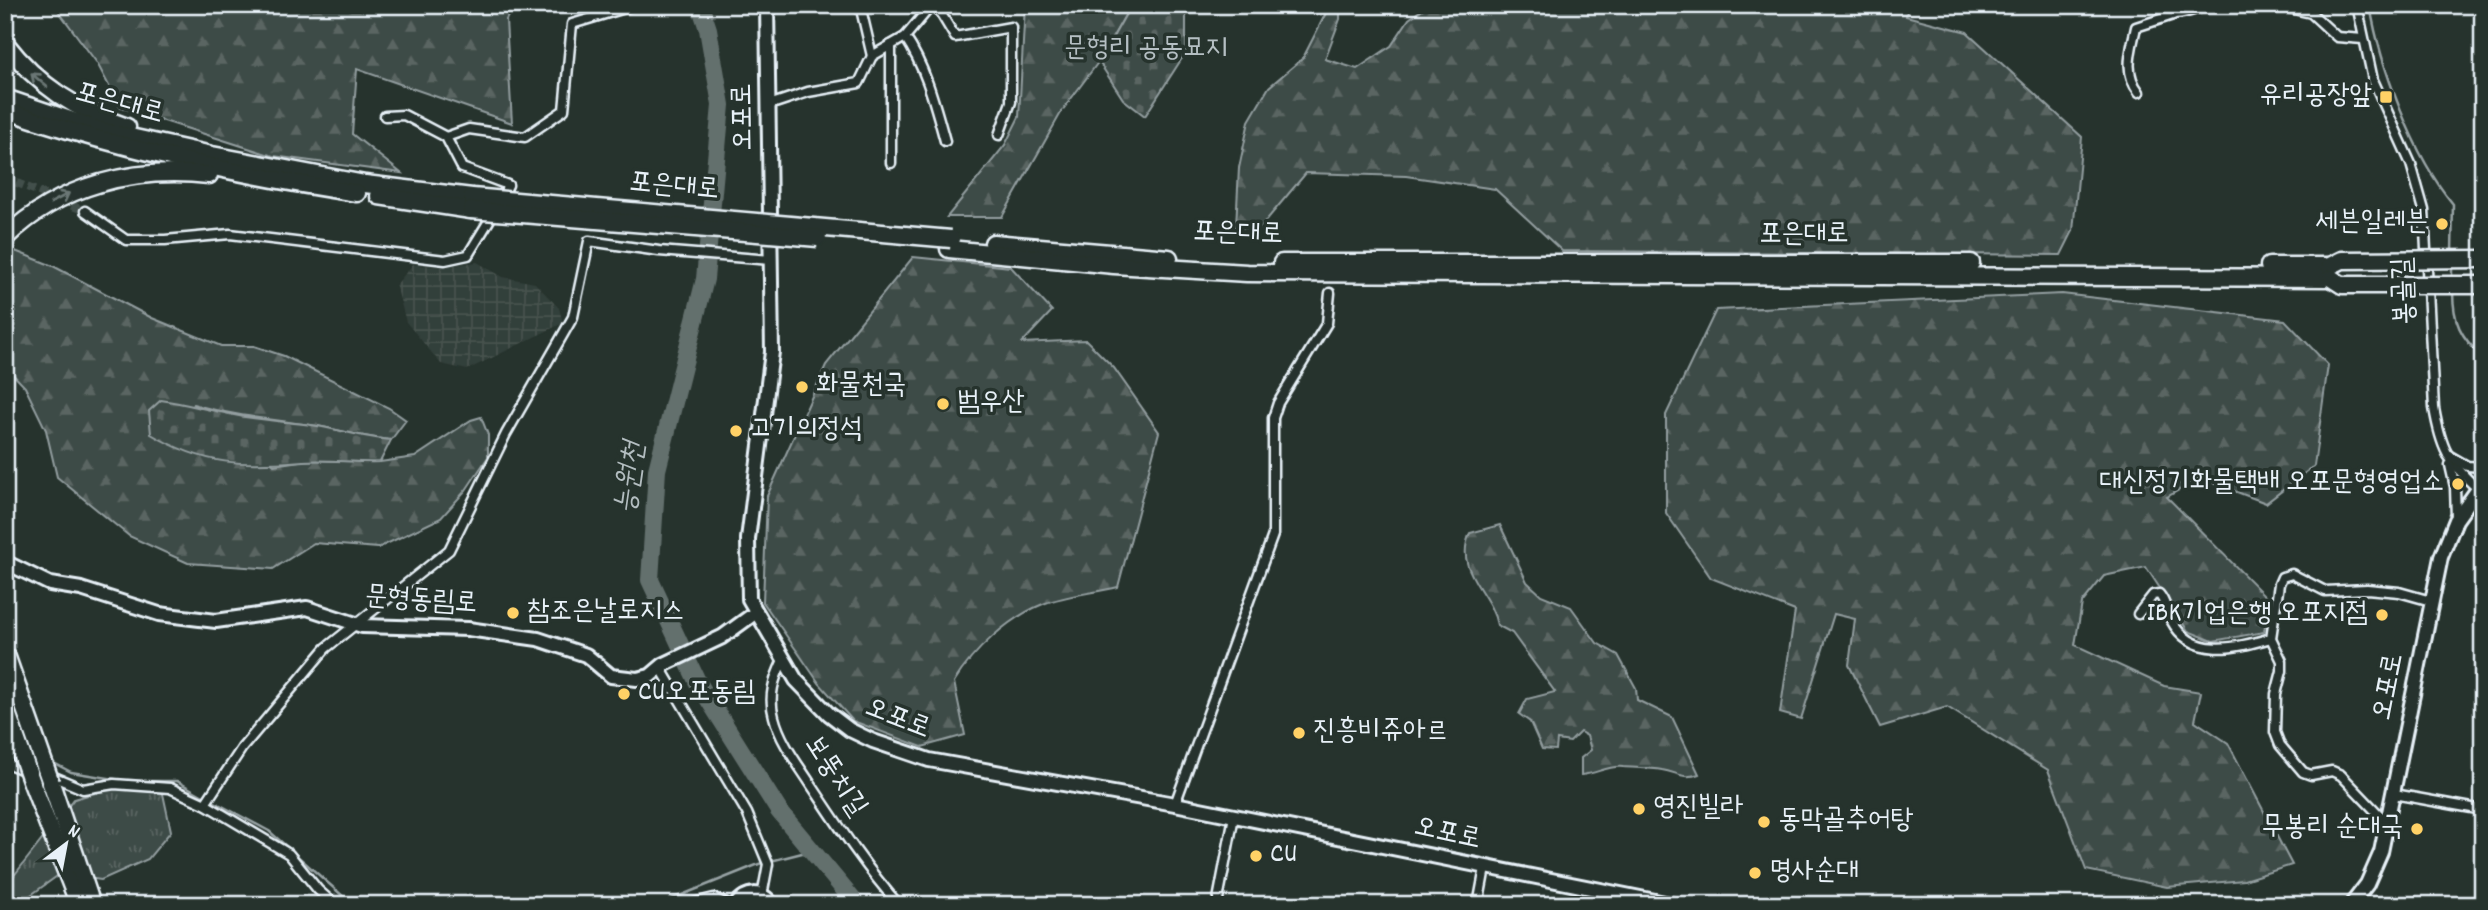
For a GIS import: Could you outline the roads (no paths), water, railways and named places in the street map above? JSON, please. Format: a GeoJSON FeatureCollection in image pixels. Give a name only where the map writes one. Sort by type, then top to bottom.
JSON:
{"type":"FeatureCollection","features":[{"type":"Feature","properties":{"kind":"highway"},"geometry":{"type":"LineString","coordinates":[[5,43],[36,78],[79,109],[212,155]]}},
{"type":"Feature","properties":{"kind":"highway","name":"포은대로"},"geometry":{"type":"LineString","coordinates":[[5,98],[103,131],[212,155],[472,203]]}},
{"type":"Feature","properties":{"kind":"highway","name":"포은대로"},"geometry":{"type":"LineString","coordinates":[[5,110],[108,144],[242,174],[344,191],[950,244],[1114,265],[1247,273],[2330,272],[2483,268]]}},
{"type":"Feature","properties":{"kind":"highway"},"geometry":{"type":"LineString","coordinates":[[5,238],[42,208],[65,195],[118,178],[187,173],[344,191]]}},
{"type":"Feature","properties":{"kind":"highway"},"geometry":{"type":"LineString","coordinates":[[2330,272],[2342,260],[2483,259]]}},
{"type":"Feature","properties":{"kind":"highway"},"geometry":{"type":"LineString","coordinates":[[2330,272],[2483,277]]}},
{"type":"Feature","properties":{"kind":"highway"},"geometry":{"type":"LineString","coordinates":[[2330,272],[2342,285],[2483,285]]}},
{"type":"Feature","properties":{"kind":"highway"},"geometry":{"type":"LineString","coordinates":[[5,652],[92,905]]}},
{"type":"Feature","properties":{"kind":"highway"},"geometry":{"type":"LineString","coordinates":[[5,707],[79,905]]}},
{"type":"Feature","properties":{"kind":"street"},"geometry":{"type":"LineString","coordinates":[[446,137],[469,130],[525,137],[564,110],[572,24],[635,5]]}},
{"type":"Feature","properties":{"kind":"street","name":"오포로"},"geometry":{"type":"LineString","coordinates":[[767,5],[770,381],[751,511],[747,564],[749,599],[783,660],[804,690],[828,714],[850,730],[901,752],[1175,804],[1675,905]]}},
{"type":"Feature","properties":{"kind":"street"},"geometry":{"type":"LineString","coordinates":[[769,105],[808,92],[855,86],[864,77],[872,55],[860,5]]}},
{"type":"Feature","properties":{"kind":"street"},"geometry":{"type":"LineString","coordinates":[[2157,5],[2164,13],[2173,15]]}},
{"type":"Feature","properties":{"kind":"street"},"geometry":{"type":"LineString","coordinates":[[2139,92],[2130,81],[2129,64],[2136,27],[2209,5]]}},
{"type":"Feature","properties":{"kind":"street"},"geometry":{"type":"LineString","coordinates":[[2276,5],[2311,13],[2337,37],[2363,39]]}},
{"type":"Feature","properties":{"kind":"street","name":"봉골길"},"geometry":{"type":"LineString","coordinates":[[2357,5],[2373,80],[2411,164],[2424,210],[2434,408],[2444,450],[2448,459],[2480,485]]}},
{"type":"Feature","properties":{"kind":"street"},"geometry":{"type":"LineString","coordinates":[[872,55],[905,37],[931,6],[940,12],[956,37],[1011,27],[1011,102],[999,135]]}},
{"type":"Feature","properties":{"kind":"street"},"geometry":{"type":"LineString","coordinates":[[905,37],[916,53],[930,89],[944,141]]}},
{"type":"Feature","properties":{"kind":"street"},"geometry":{"type":"LineString","coordinates":[[891,45],[891,163]]}},
{"type":"Feature","properties":{"kind":"street"},"geometry":{"type":"LineString","coordinates":[[85,211],[126,240],[165,240],[230,234],[445,260],[468,255],[488,226],[508,185],[462,168],[446,137],[404,115],[385,116]]}},
{"type":"Feature","properties":{"kind":"street"},"geometry":{"type":"LineString","coordinates":[[205,804],[251,738],[326,648],[354,623],[449,550],[506,434],[573,317],[589,241],[659,251],[771,260]]}},
{"type":"Feature","properties":{"kind":"street"},"geometry":{"type":"LineString","coordinates":[[1175,804],[1273,535],[1273,418],[1278,404],[1327,323],[1330,293]]}},
{"type":"Feature","properties":{"kind":"street"},"geometry":{"type":"LineString","coordinates":[[2444,450],[2467,467],[2483,467]]}},
{"type":"Feature","properties":{"kind":"street"},"geometry":{"type":"LineString","coordinates":[[2448,459],[2455,486],[2456,520]]}},
{"type":"Feature","properties":{"kind":"street","name":"오포로"},"geometry":{"type":"LineString","coordinates":[[2351,905],[2375,867],[2388,824],[2441,558],[2456,520],[2480,485]]}},
{"type":"Feature","properties":{"kind":"street","name":"문형동림로"},"geometry":{"type":"LineString","coordinates":[[5,562],[50,584],[81,589],[159,614],[216,621],[307,608],[362,626],[468,629],[538,639],[586,655],[611,676],[637,679],[650,676],[662,666],[722,637],[755,613]]}},
{"type":"Feature","properties":{"kind":"street"},"geometry":{"type":"LineString","coordinates":[[2388,824],[2341,775],[2332,771],[2311,775],[2304,772],[2280,744],[2273,719],[2282,662],[2271,638],[2279,584],[2286,573],[2325,591],[2367,589],[2399,592],[2431,601]]}},
{"type":"Feature","properties":{"kind":"street"},"geometry":{"type":"LineString","coordinates":[[2138,614],[2153,595],[2160,594],[2176,627],[2194,643],[2206,648],[2240,647],[2271,638]]}},
{"type":"Feature","properties":{"kind":"street","name":"보뚱치길"},"geometry":{"type":"LineString","coordinates":[[783,660],[773,681],[771,699],[782,738],[845,836],[900,905]]}},
{"type":"Feature","properties":{"kind":"street"},"geometry":{"type":"LineString","coordinates":[[662,666],[747,813],[768,864],[762,896]]}},
{"type":"Feature","properties":{"kind":"street"},"geometry":{"type":"LineString","coordinates":[[5,762],[23,770],[40,771],[83,789],[114,784],[170,788],[205,804],[289,854],[318,890],[335,905]]}},
{"type":"Feature","properties":{"kind":"street"},"geometry":{"type":"LineString","coordinates":[[2394,794],[2483,810]]}},
{"type":"Feature","properties":{"kind":"street"},"geometry":{"type":"LineString","coordinates":[[1217,905],[1234,816]]}},
{"type":"Feature","properties":{"kind":"street"},"geometry":{"type":"LineString","coordinates":[[1478,905],[1485,868]]}},
{"type":"Feature","properties":{"kind":"street"},"geometry":{"type":"LineString","coordinates":[[1601,905],[1604,890]]}},
{"type":"Feature","properties":{"kind":"street"},"geometry":{"type":"LineString","coordinates":[[736,905],[748,894],[762,896],[772,905]]}},
{"type":"Feature","properties":{"kind":"street"},"geometry":{"type":"LineString","coordinates":[[685,905],[714,898],[729,905]]}},
{"type":"Feature","properties":{"kind":"waterway","name":"능원천"},"geometry":{"type":"LineString","coordinates":[[700,5],[708,29],[721,105],[705,279],[657,470],[650,580],[697,681],[779,811],[857,905]]}},
{"type":"Feature","properties":{"kind":"waterway"},"geometry":{"type":"LineString","coordinates":[[2370,5],[2382,55],[2400,109],[2425,161],[2453,204],[2452,253]]}},
{"type":"Feature","properties":{"kind":"waterway"},"geometry":{"type":"LineString","coordinates":[[2452,266],[2452,281]]}},
{"type":"Feature","properties":{"kind":"waterway"},"geometry":{"type":"LineString","coordinates":[[2453,291],[2454,311],[2459,328],[2483,358]]}},
{"type":"Feature","properties":{"kind":"waterway"},"geometry":{"type":"LineString","coordinates":[[52,762],[71,772],[127,781],[177,781],[205,797]]}},
{"type":"Feature","properties":{"kind":"waterway"},"geometry":{"type":"LineString","coordinates":[[211,800],[269,831],[353,905]]}},
{"type":"Feature","properties":{"kind":"waterway"},"geometry":{"type":"LineString","coordinates":[[657,905],[759,864],[810,851]]}},
{"type":"Feature","properties":{"kind":"tunnel"},"geometry":{"type":"LineString","coordinates":[[5,178],[85,211]]}},
{"type":"Feature","properties":{"kind":"place","name":"유리공장앞"},"geometry":{"type":"Point","coordinates":[2386,97]}},
{"type":"Feature","properties":{"kind":"place","name":"세븐일레븐"},"geometry":{"type":"Point","coordinates":[2442,224]}},
{"type":"Feature","properties":{"kind":"place","name":"화물천국"},"geometry":{"type":"Point","coordinates":[802,387]}},
{"type":"Feature","properties":{"kind":"place","name":"범우산"},"geometry":{"type":"Point","coordinates":[943,404]}},
{"type":"Feature","properties":{"kind":"place","name":"고기의정석"},"geometry":{"type":"Point","coordinates":[736,431]}},
{"type":"Feature","properties":{"kind":"place","name":"대신정기화물택배 오포문형영업소"},"geometry":{"type":"Point","coordinates":[2458,484]}},
{"type":"Feature","properties":{"kind":"place","name":"참조은날로지스"},"geometry":{"type":"Point","coordinates":[513,613]}},
{"type":"Feature","properties":{"kind":"place","name":"IBK기업은행 오포지점"},"geometry":{"type":"Point","coordinates":[2382,615]}},
{"type":"Feature","properties":{"kind":"place","name":"CU오포동림"},"geometry":{"type":"Point","coordinates":[624,694]}},
{"type":"Feature","properties":{"kind":"place","name":"진흥비쥬아르"},"geometry":{"type":"Point","coordinates":[1299,733]}},
{"type":"Feature","properties":{"kind":"place","name":"영진빌라"},"geometry":{"type":"Point","coordinates":[1639,809]}},
{"type":"Feature","properties":{"kind":"place","name":"동막골추어탕"},"geometry":{"type":"Point","coordinates":[1764,822]}},
{"type":"Feature","properties":{"kind":"place","name":"무봉리 순대국"},"geometry":{"type":"Point","coordinates":[2417,829]}},
{"type":"Feature","properties":{"kind":"place","name":"CU"},"geometry":{"type":"Point","coordinates":[1256,856]}},
{"type":"Feature","properties":{"kind":"place","name":"명사순대"},"geometry":{"type":"Point","coordinates":[1755,873]}},
{"type":"Feature","properties":{"kind":"park label","name":"문형리 공동묘지"},"geometry":{"type":"Point","coordinates":[1146,50]}}]}
